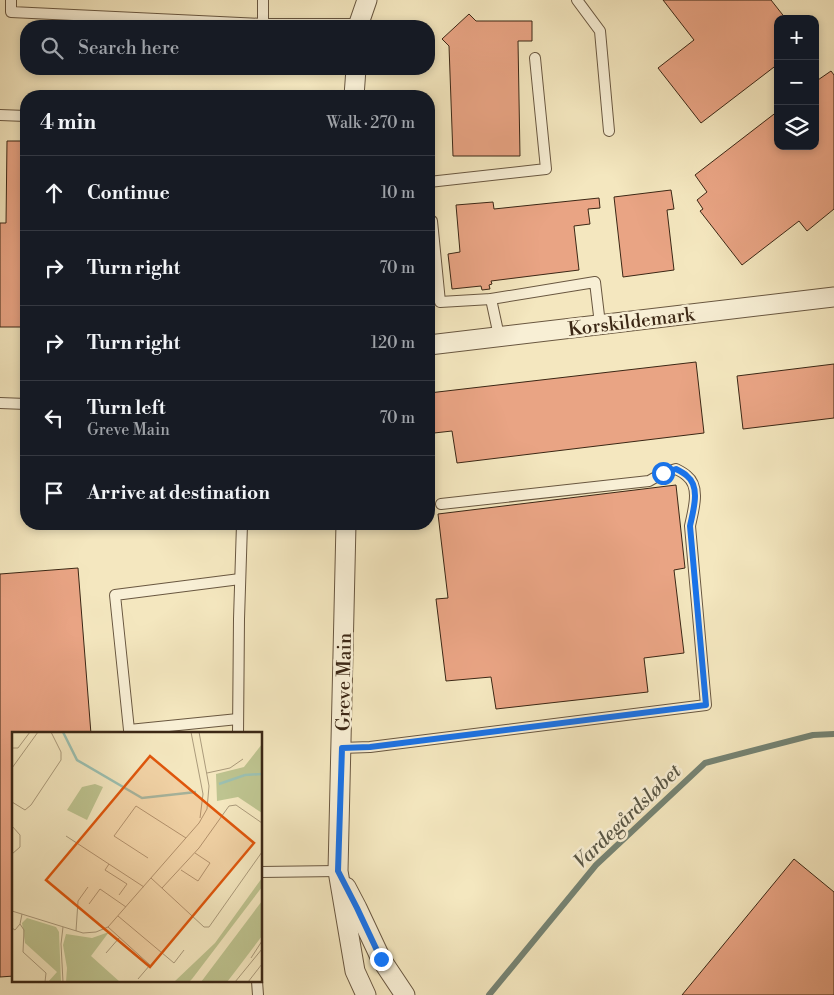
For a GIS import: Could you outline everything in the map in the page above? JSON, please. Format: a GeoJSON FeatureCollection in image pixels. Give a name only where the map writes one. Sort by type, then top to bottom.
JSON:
{"type":"FeatureCollection","features":[{"type":"Feature","properties":{"kind":"street"},"geometry":{"type":"LineString","coordinates":[[360,20],[367,0]]}},
{"type":"Feature","properties":{"kind":"street"},"geometry":{"type":"LineString","coordinates":[[354,90],[356,75]]}},
{"type":"Feature","properties":{"kind":"street","name":"Korskildemark"},"geometry":{"type":"LineString","coordinates":[[435,344],[834,297]]}},
{"type":"Feature","properties":{"kind":"street","name":"Greve Main"},"geometry":{"type":"LineString","coordinates":[[346,530],[338,871],[354,971],[366,995]]}},
{"type":"Feature","properties":{"kind":"street","name":"Greve Main"},"geometry":{"type":"LineString","coordinates":[[338,871],[381,959],[405,995]]}},
{"type":"Feature","properties":{"kind":"lane"},"geometry":{"type":"LineString","coordinates":[[11,0],[11,12],[179,20]]}},
{"type":"Feature","properties":{"kind":"lane"},"geometry":{"type":"LineString","coordinates":[[263,0],[263,20]]}},
{"type":"Feature","properties":{"kind":"lane"},"geometry":{"type":"LineString","coordinates":[[577,0],[600,31],[609,131]]}},
{"type":"Feature","properties":{"kind":"lane"},"geometry":{"type":"LineString","coordinates":[[435,181],[546,169],[535,58]]}},
{"type":"Feature","properties":{"kind":"lane"},"geometry":{"type":"LineString","coordinates":[[0,115],[20,116]]}},
{"type":"Feature","properties":{"kind":"lane"},"geometry":{"type":"LineString","coordinates":[[435,251],[440,302],[491,298],[594,282],[600,324]]}},
{"type":"Feature","properties":{"kind":"lane"},"geometry":{"type":"LineString","coordinates":[[491,298],[499,336]]}},
{"type":"Feature","properties":{"kind":"lane"},"geometry":{"type":"LineString","coordinates":[[0,403],[20,404]]}},
{"type":"Feature","properties":{"kind":"lane"},"geometry":{"type":"LineString","coordinates":[[342,748],[370,747],[706,705],[690,526],[694,504],[694,487],[688,477],[676,469],[663,473],[649,481],[441,504]]}},
{"type":"Feature","properties":{"kind":"lane"},"geometry":{"type":"LineString","coordinates":[[238,732],[242,530]]}},
{"type":"Feature","properties":{"kind":"lane"},"geometry":{"type":"LineString","coordinates":[[238,719],[129,730],[115,595],[240,579]]}},
{"type":"Feature","properties":{"kind":"lane"},"geometry":{"type":"LineString","coordinates":[[262,872],[338,871]]}},
{"type":"Feature","properties":{"kind":"lane"},"geometry":{"type":"LineString","coordinates":[[257,982],[258,995]]}},
{"type":"Feature","properties":{"kind":"building"},"geometry":{"type":"Polygon","coordinates":[[[663,0],[771,0],[783,15],[774,15],[774,67],[701,123],[658,68],[694,40],[663,0]]]}},
{"type":"Feature","properties":{"kind":"building"},"geometry":{"type":"Polygon","coordinates":[[[469,14],[476,21],[532,21],[532,41],[518,41],[520,156],[453,156],[449,46],[442,39],[469,14]]]}},
{"type":"Feature","properties":{"kind":"building"},"geometry":{"type":"Polygon","coordinates":[[[831,71],[834,75],[834,209],[807,231],[799,221],[742,265],[700,211],[703,209],[697,200],[707,192],[695,175],[774,114],[774,150],[819,150],[819,79],[831,71]]]}},
{"type":"Feature","properties":{"kind":"building"},"geometry":{"type":"Polygon","coordinates":[[[7,141],[20,141],[20,327],[0,327],[0,223],[6,223],[7,141]]]}},
{"type":"Feature","properties":{"kind":"building"},"geometry":{"type":"Polygon","coordinates":[[[671,190],[674,209],[667,210],[674,270],[623,277],[614,197],[671,190]]]}},
{"type":"Feature","properties":{"kind":"building"},"geometry":{"type":"Polygon","coordinates":[[[599,198],[600,208],[588,209],[590,224],[574,226],[579,270],[491,281],[490,289],[482,290],[481,286],[452,289],[448,254],[460,252],[456,205],[493,202],[494,209],[599,198]]]}},
{"type":"Feature","properties":{"kind":"building"},"geometry":{"type":"Polygon","coordinates":[[[696,362],[704,433],[457,463],[452,431],[435,433],[435,392],[696,362]]]}},
{"type":"Feature","properties":{"kind":"building"},"geometry":{"type":"Polygon","coordinates":[[[834,364],[834,418],[743,429],[737,376],[834,364]]]}},
{"type":"Feature","properties":{"kind":"building"},"geometry":{"type":"Polygon","coordinates":[[[676,485],[685,568],[674,570],[684,653],[644,658],[648,692],[496,709],[491,677],[446,681],[436,599],[448,598],[438,514],[676,485]]]}},
{"type":"Feature","properties":{"kind":"building"},"geometry":{"type":"Polygon","coordinates":[[[78,568],[91,732],[12,732],[12,976],[0,977],[0,574],[78,568]]]}},
{"type":"Feature","properties":{"kind":"building"},"geometry":{"type":"Polygon","coordinates":[[[794,859],[834,892],[834,995],[682,995],[794,859]]]}},
{"type":"Feature","properties":{"kind":"waterway","name":"Vardegårdsløbet"},"geometry":{"type":"LineString","coordinates":[[489,995],[596,865],[705,763],[813,735],[834,734]]}},
{"type":"Feature","properties":{"kind":"route"},"geometry":{"type":"LineString","coordinates":[[381,959],[338,871],[342,748],[370,747],[706,705],[690,526],[694,504],[694,487],[688,477],[676,469],[663,473]]}}]}
